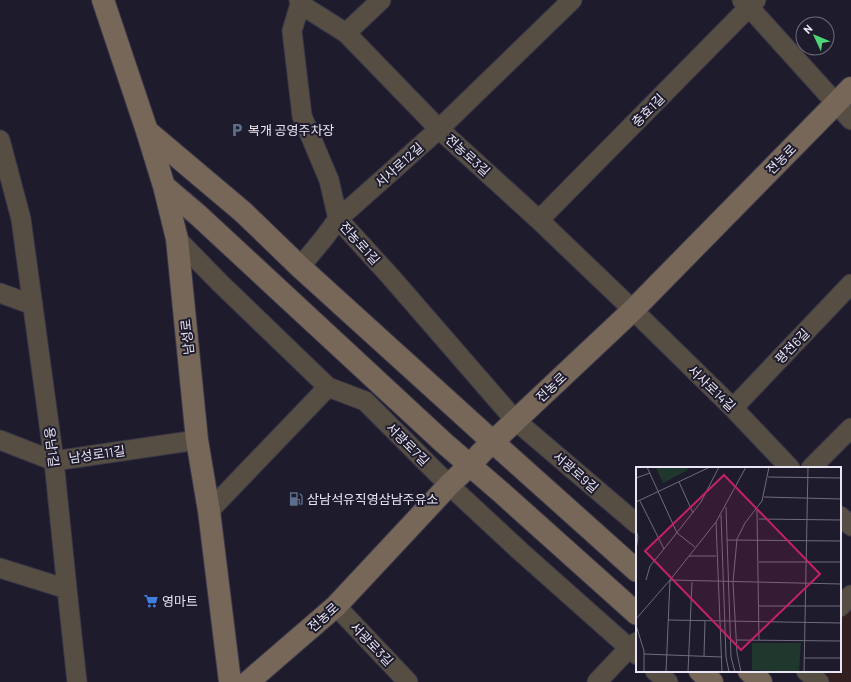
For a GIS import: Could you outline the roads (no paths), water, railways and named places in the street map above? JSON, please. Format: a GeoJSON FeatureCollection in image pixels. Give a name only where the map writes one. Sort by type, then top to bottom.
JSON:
{"type":"FeatureCollection","features":[{"type":"Feature","properties":{"kind":"street","name":"남성로"},"geometry":{"type":"LineString","coordinates":[[103,0],[147,131],[164,186],[177,239],[197,440],[209,511],[230,682]]}},
{"type":"Feature","properties":{"kind":"street"},"geometry":{"type":"LineString","coordinates":[[346,34],[380,0]]}},
{"type":"Feature","properties":{"kind":"street","name":"서사로12길"},"geometry":{"type":"LineString","coordinates":[[300,267],[338,220],[439,129],[572,0]]}},
{"type":"Feature","properties":{"kind":"street","name":"전농로3길"},"geometry":{"type":"LineString","coordinates":[[300,2],[346,34],[439,129],[539,220],[633,310]]}},
{"type":"Feature","properties":{"kind":"street","name":"전농로1길"},"geometry":{"type":"LineString","coordinates":[[300,2],[292,30],[302,116],[328,180],[338,220],[390,276],[515,420]]}},
{"type":"Feature","properties":{"kind":"street"},"geometry":{"type":"LineString","coordinates":[[749,2],[851,120]]}},
{"type":"Feature","properties":{"kind":"street","name":"충효1길"},"geometry":{"type":"LineString","coordinates":[[539,220],[749,2]]}},
{"type":"Feature","properties":{"kind":"street","name":"전농로"},"geometry":{"type":"LineString","coordinates":[[248,682],[336,606],[449,485],[515,420],[633,310],[851,88]]}},
{"type":"Feature","properties":{"kind":"street"},"geometry":{"type":"LineString","coordinates":[[147,131],[242,212],[300,267],[636,570]]}},
{"type":"Feature","properties":{"kind":"street","name":"용남1길"},"geometry":{"type":"LineString","coordinates":[[0,140],[21,219],[54,461],[77,682]]}},
{"type":"Feature","properties":{"kind":"street"},"geometry":{"type":"LineString","coordinates":[[164,186],[204,220],[444,443],[636,613]]}},
{"type":"Feature","properties":{"kind":"street","name":"서광로7길"},"geometry":{"type":"LineString","coordinates":[[177,239],[220,283],[328,387],[365,401],[449,485],[520,551],[634,648]]}},
{"type":"Feature","properties":{"kind":"street","name":"평전6길"},"geometry":{"type":"LineString","coordinates":[[733,408],[851,284]]}},
{"type":"Feature","properties":{"kind":"street"},"geometry":{"type":"LineString","coordinates":[[0,293],[33,304]]}},
{"type":"Feature","properties":{"kind":"street","name":"서사로14길"},"geometry":{"type":"LineString","coordinates":[[633,310],[733,408],[789,467]]}},
{"type":"Feature","properties":{"kind":"street"},"geometry":{"type":"LineString","coordinates":[[209,511],[328,387]]}},
{"type":"Feature","properties":{"kind":"street","name":"서광로9길"},"geometry":{"type":"LineString","coordinates":[[515,420],[636,523]]}},
{"type":"Feature","properties":{"kind":"street"},"geometry":{"type":"LineString","coordinates":[[812,467],[851,428]]}},
{"type":"Feature","properties":{"kind":"street","name":"남성로11길"},"geometry":{"type":"LineString","coordinates":[[0,440],[54,461],[197,440]]}},
{"type":"Feature","properties":{"kind":"street"},"geometry":{"type":"LineString","coordinates":[[841,517],[851,526]]}},
{"type":"Feature","properties":{"kind":"street"},"geometry":{"type":"LineString","coordinates":[[0,568],[67,589]]}},
{"type":"Feature","properties":{"kind":"street"},"geometry":{"type":"LineString","coordinates":[[841,605],[851,595]]}},
{"type":"Feature","properties":{"kind":"street","name":"서광로3길"},"geometry":{"type":"LineString","coordinates":[[336,606],[408,682]]}},
{"type":"Feature","properties":{"kind":"street"},"geometry":{"type":"LineString","coordinates":[[597,682],[634,648]]}},
{"type":"Feature","properties":{"kind":"street"},"geometry":{"type":"LineString","coordinates":[[656,672],[668,682]]}},
{"type":"Feature","properties":{"kind":"street"},"geometry":{"type":"LineString","coordinates":[[701,672],[712,682]]}},
{"type":"Feature","properties":{"kind":"street"},"geometry":{"type":"LineString","coordinates":[[750,672],[761,682]]}},
{"type":"Feature","properties":{"kind":"street"},"geometry":{"type":"LineString","coordinates":[[807,672],[819,682]]}},
{"type":"Feature","properties":{"kind":"place","name":"복개 공영주차장"},"geometry":{"type":"Point","coordinates":[237,130]}},
{"type":"Feature","properties":{"kind":"place","name":"삼남석유직영삼남주유소"},"geometry":{"type":"Point","coordinates":[296,499]}},
{"type":"Feature","properties":{"kind":"place","name":"영마트"},"geometry":{"type":"Point","coordinates":[151,601]}}]}
